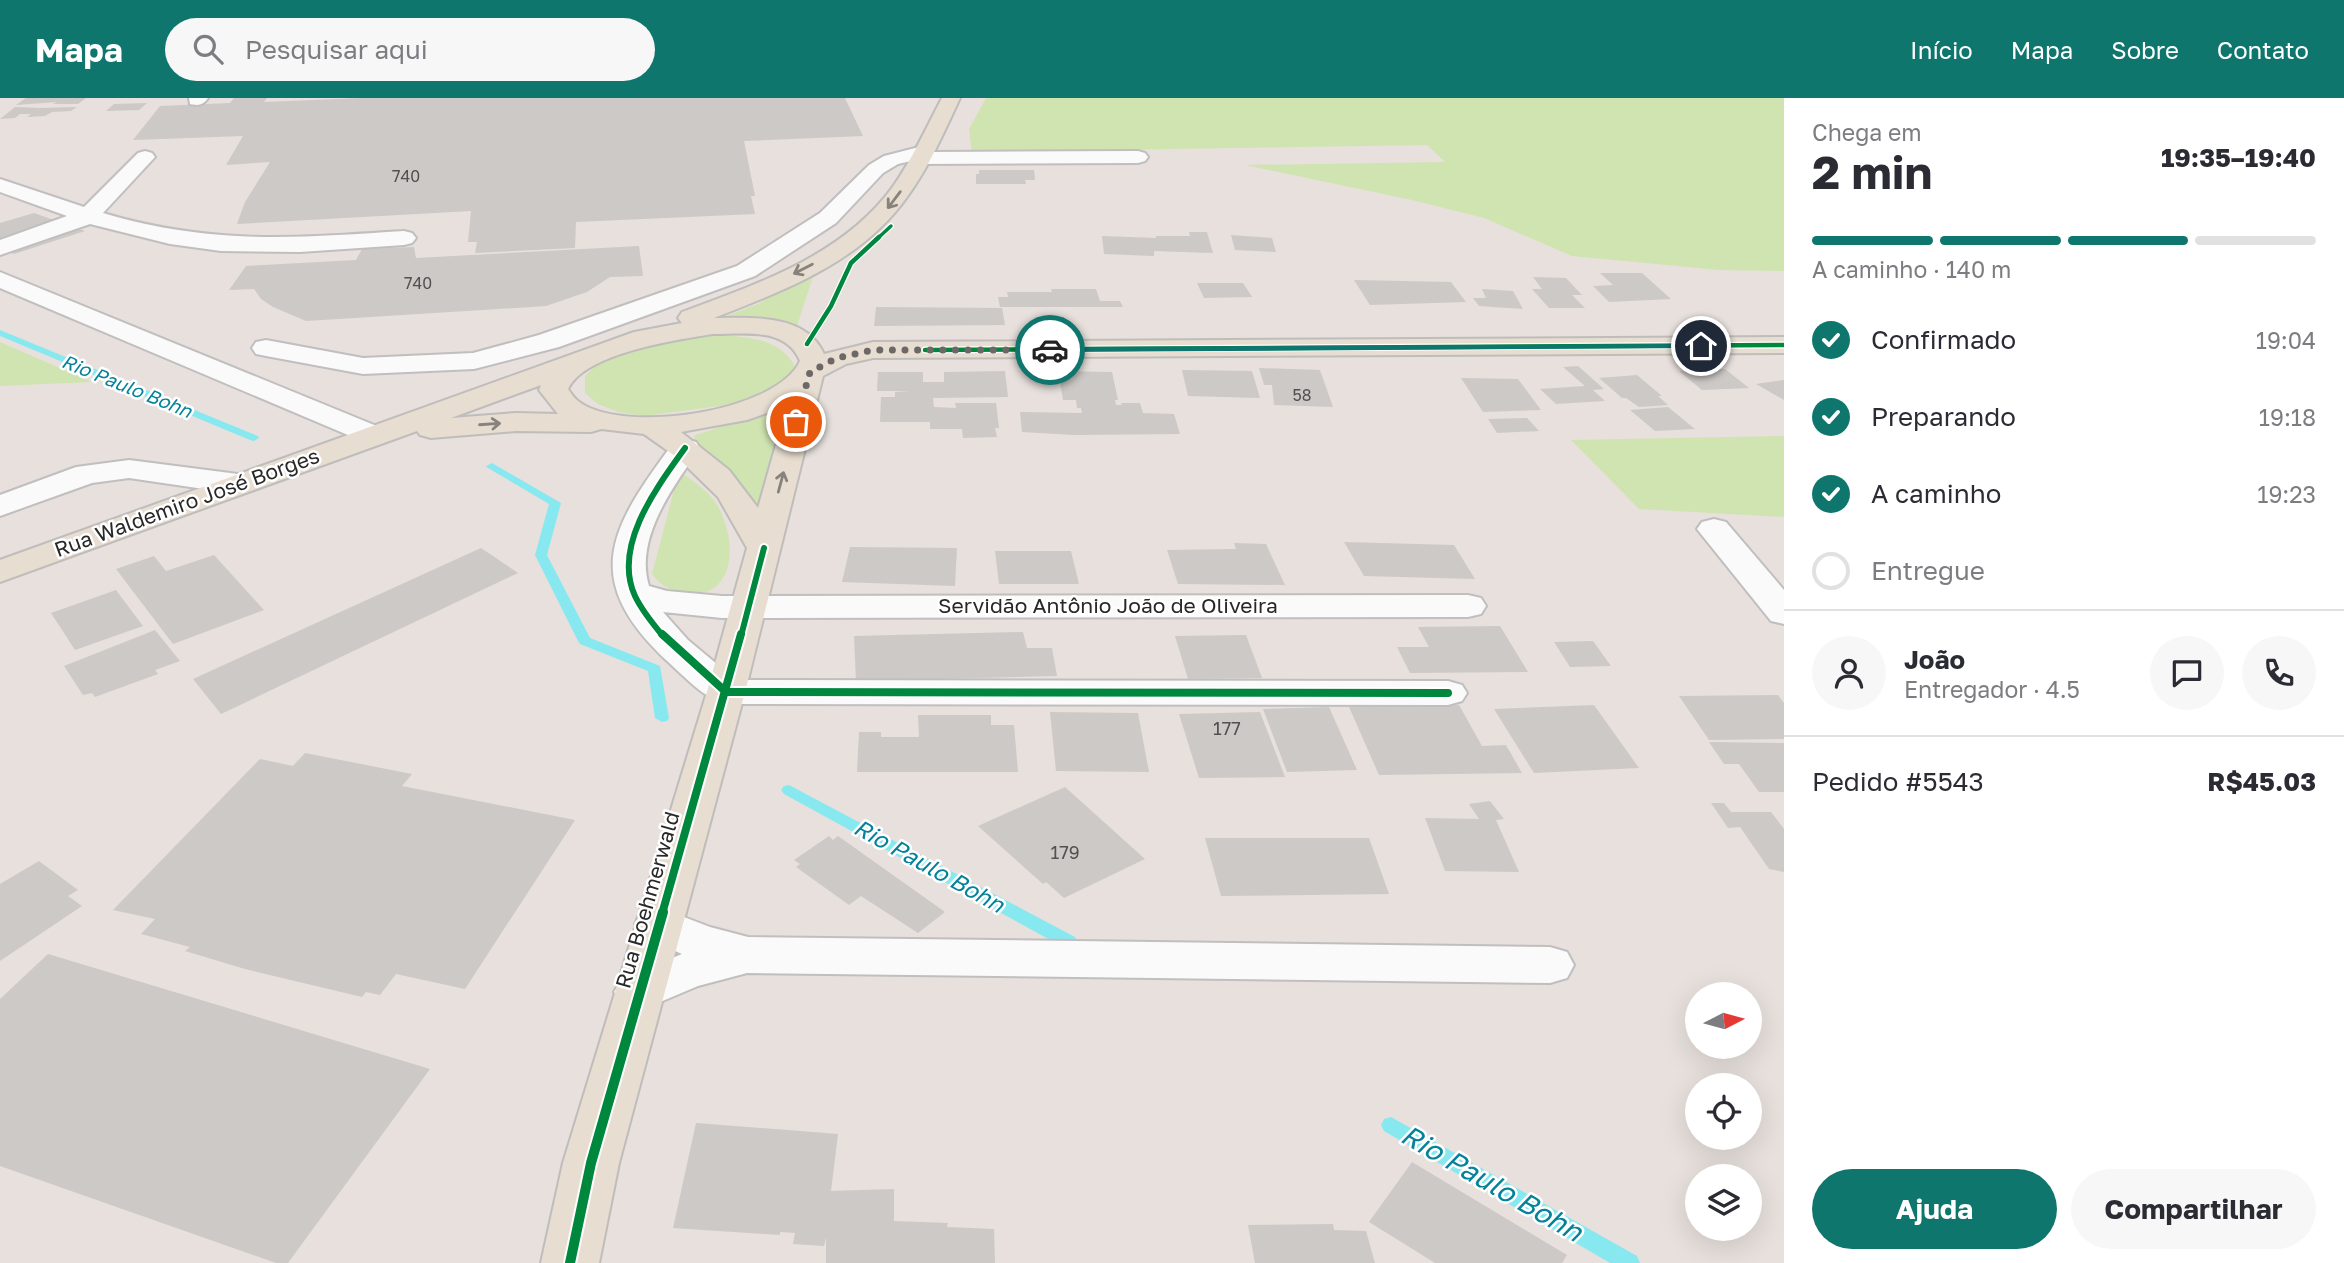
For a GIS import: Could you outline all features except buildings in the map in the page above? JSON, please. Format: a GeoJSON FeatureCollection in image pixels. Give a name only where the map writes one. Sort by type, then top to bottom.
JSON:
{"type":"FeatureCollection","features":[{"type":"Feature","properties":{"kind":"main road"},"geometry":{"type":"LineString","coordinates":[[638,339],[763,288],[841,249],[862,234],[892,204],[951,98]]}},
{"type":"Feature","properties":{"kind":"main road"},"geometry":{"type":"LineString","coordinates":[[638,339],[713,326],[770,328],[790,334],[807,344],[814,361],[810,372]]}},
{"type":"Feature","properties":{"kind":"main road","name":"Rua Waldemiro José Borges"},"geometry":{"type":"LineString","coordinates":[[0,572],[638,339]]}},
{"type":"Feature","properties":{"kind":"main road"},"geometry":{"type":"LineString","coordinates":[[580,362],[559,377],[553,390],[559,403],[581,415],[618,424],[651,425],[736,415],[787,394],[810,372],[837,358],[873,350],[1784,345]]}},
{"type":"Feature","properties":{"kind":"main road","name":"Rua Boehmerwald"},"geometry":{"type":"LineString","coordinates":[[569,1263],[591,1163],[726,692],[810,372]]}},
{"type":"Feature","properties":{"kind":"main road","name":"Rua Waldemiro José Borges"},"geometry":{"type":"LineString","coordinates":[[373,435],[516,422],[618,424]]}},
{"type":"Feature","properties":{"kind":"main road"},"geometry":{"type":"LineString","coordinates":[[651,425],[709,466],[747,513],[764,548]]}},
{"type":"Feature","properties":{"kind":"street"},"geometry":{"type":"LineString","coordinates":[[266,348],[363,366],[474,360],[550,341],[746,271],[828,218],[876,169],[891,160],[921,155],[1139,157]]}},
{"type":"Feature","properties":{"kind":"street"},"geometry":{"type":"LineString","coordinates":[[0,248],[87,217],[145,157]]}},
{"type":"Feature","properties":{"kind":"street"},"geometry":{"type":"LineString","coordinates":[[0,185],[87,217],[195,241],[274,246],[404,238]]}},
{"type":"Feature","properties":{"kind":"street"},"geometry":{"type":"LineString","coordinates":[[0,279],[373,435]]}},
{"type":"Feature","properties":{"kind":"street"},"geometry":{"type":"LineString","coordinates":[[611,321],[638,339]]}},
{"type":"Feature","properties":{"kind":"street"},"geometry":{"type":"LineString","coordinates":[[550,341],[580,362]]}},
{"type":"Feature","properties":{"kind":"street"},"geometry":{"type":"LineString","coordinates":[[685,448],[659,483],[644,511],[631,552],[629,574],[633,593],[654,625],[676,649],[726,692],[1448,693]]}},
{"type":"Feature","properties":{"kind":"street"},"geometry":{"type":"LineString","coordinates":[[0,506],[88,474],[129,468],[238,484]]}},
{"type":"Feature","properties":{"kind":"street"},"geometry":{"type":"LineString","coordinates":[[1714,529],[1784,613]]}},
{"type":"Feature","properties":{"kind":"street","name":"Servidão Antônio João de Oliveira"},"geometry":{"type":"LineString","coordinates":[[633,593],[693,606],[748,607],[1468,606]]}},
{"type":"Feature","properties":{"kind":"street"},"geometry":{"type":"LineString","coordinates":[[658,925],[696,941],[748,955],[1550,965]]}},
{"type":"Feature","properties":{"kind":"street"},"geometry":{"type":"LineString","coordinates":[[639,992],[684,972],[748,955]]}},
{"type":"Feature","properties":{"kind":"green space"},"geometry":{"type":"Polygon","coordinates":[[[986,98],[1784,98],[1784,271],[1719,270],[1572,256],[1484,218],[1245,165],[1445,162],[1427,145],[972,152],[969,129],[986,98]]]}},
{"type":"Feature","properties":{"kind":"green space"},"geometry":{"type":"Polygon","coordinates":[[[814,273],[797,326],[721,318],[758,304],[814,273]]]}},
{"type":"Feature","properties":{"kind":"green space"},"geometry":{"type":"Polygon","coordinates":[[[719,335],[772,344],[795,366],[790,379],[750,402],[644,416],[618,412],[598,404],[585,393],[585,376],[601,360],[684,338],[719,335]]]}},
{"type":"Feature","properties":{"kind":"green space"},"geometry":{"type":"Polygon","coordinates":[[[0,342],[92,382],[0,386],[0,342]]]}},
{"type":"Feature","properties":{"kind":"green space"},"geometry":{"type":"Polygon","coordinates":[[[790,405],[760,505],[751,503],[736,479],[693,445],[695,435],[790,405]]]}},
{"type":"Feature","properties":{"kind":"green space"},"geometry":{"type":"Polygon","coordinates":[[[1784,436],[1784,517],[1639,509],[1571,440],[1784,436]]]}},
{"type":"Feature","properties":{"kind":"green space"},"geometry":{"type":"Polygon","coordinates":[[[679,471],[716,503],[725,523],[730,547],[727,570],[722,580],[714,588],[698,594],[672,590],[652,574],[679,471]]]}},
{"type":"Feature","properties":{"kind":"waterway","name":"Rio Paulo Bohn"},"geometry":{"type":"LineString","coordinates":[[0,333],[254,438]]}},
{"type":"Feature","properties":{"kind":"waterway","name":"Rio Paulo Bohn"},"geometry":{"type":"LineString","coordinates":[[492,466],[555,503],[541,555],[585,641],[655,669],[662,718]]}},
{"type":"Feature","properties":{"kind":"waterway","name":"Rio Paulo Bohn"},"geometry":{"type":"LineString","coordinates":[[789,790],[1069,942]]}},
{"type":"Feature","properties":{"kind":"waterway","name":"Rio Paulo Bohn"},"geometry":{"type":"LineString","coordinates":[[1391,1125],[1629,1263]]}},
{"type":"Feature","properties":{"kind":"cycle path"},"geometry":{"type":"LineString","coordinates":[[807,344],[831,306],[851,263],[891,226]]}},
{"type":"Feature","properties":{"kind":"cycle path"},"geometry":{"type":"LineString","coordinates":[[925,350],[1784,345]]}},
{"type":"Feature","properties":{"kind":"cycle path"},"geometry":{"type":"LineString","coordinates":[[685,448],[663,479],[642,517],[629,558],[629,577],[634,595],[652,623],[675,648],[726,692],[1448,693]]}},
{"type":"Feature","properties":{"kind":"cycle path"},"geometry":{"type":"LineString","coordinates":[[570,1263],[591,1163],[726,692],[764,548]]}},
{"type":"Feature","properties":{"kind":"way so far"},"geometry":{"type":"LineString","coordinates":[[796,422],[810,372],[837,358],[873,350],[1050,350]]}},
{"type":"Feature","properties":{"kind":"route"},"geometry":{"type":"LineString","coordinates":[[1050,350],[1701,346]]}}]}
